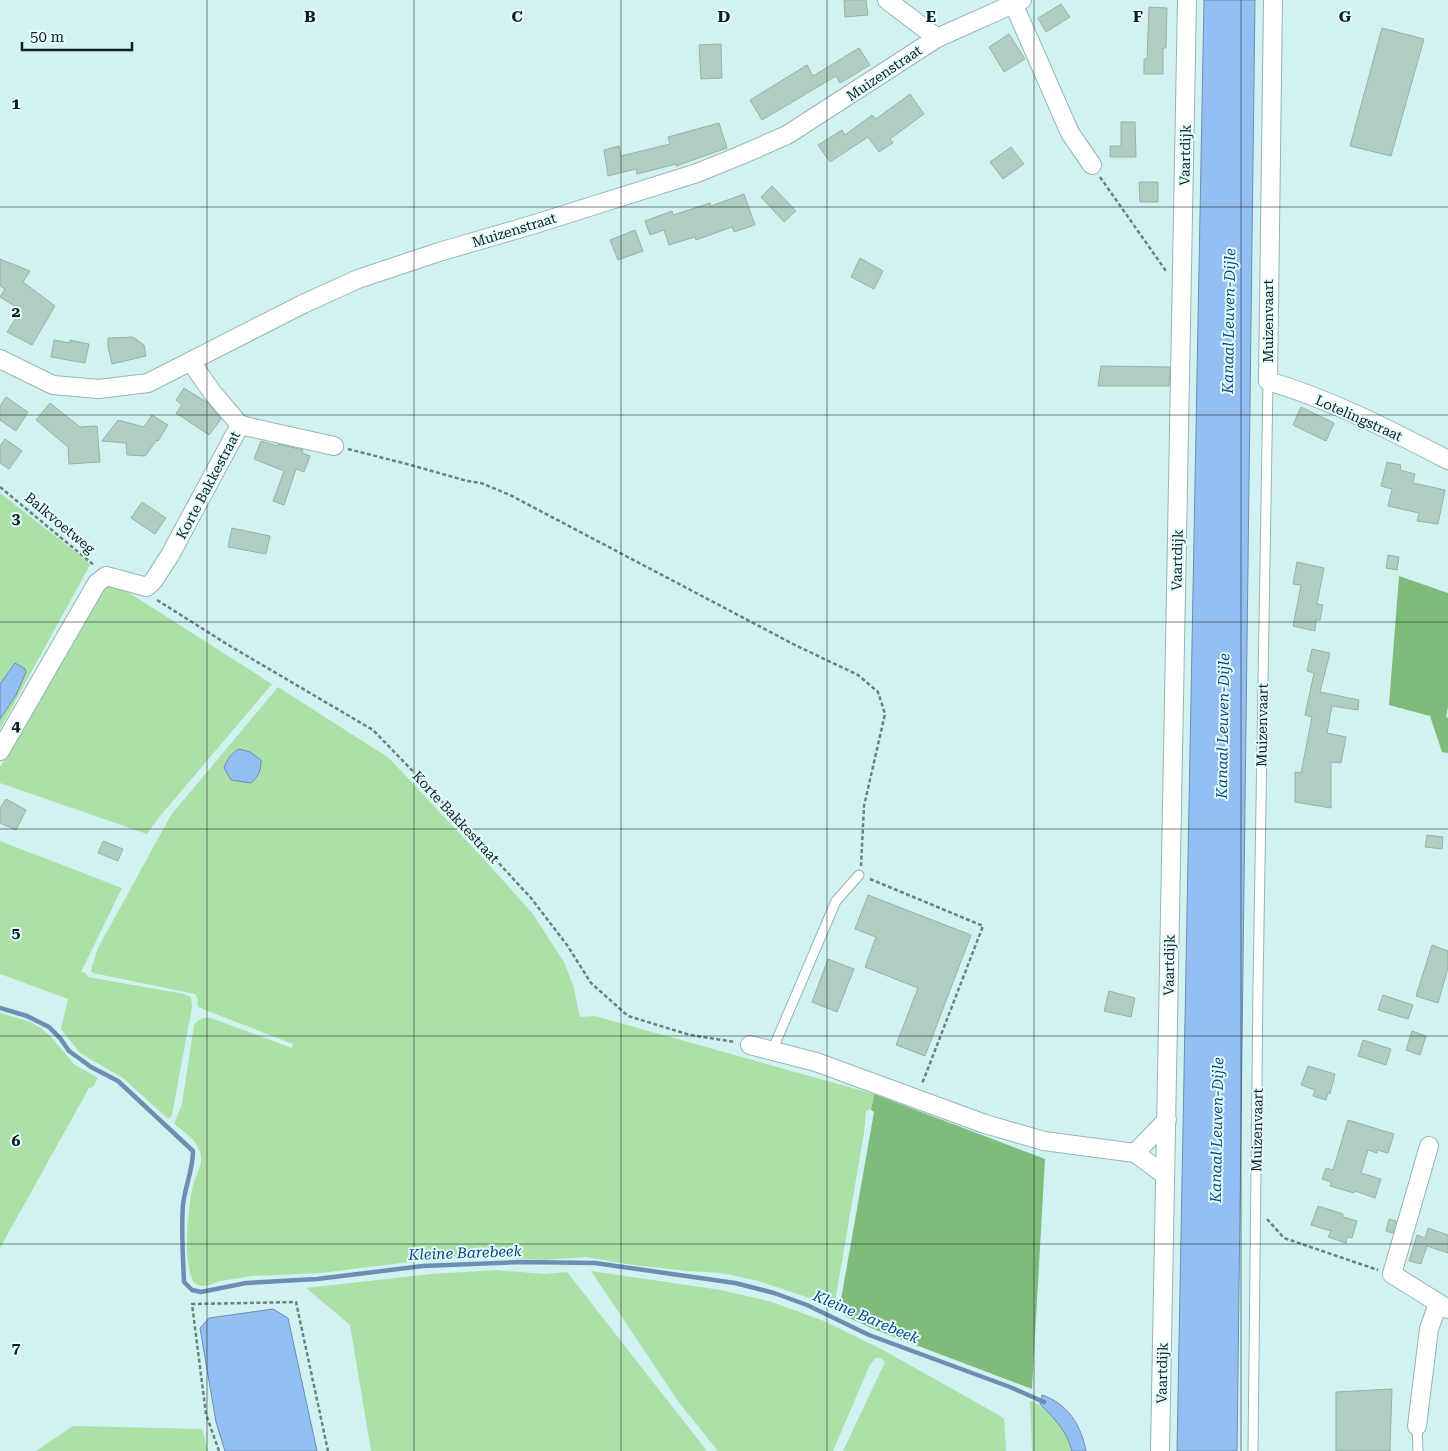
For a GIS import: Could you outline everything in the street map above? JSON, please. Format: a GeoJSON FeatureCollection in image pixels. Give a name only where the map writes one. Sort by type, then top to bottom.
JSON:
{"type":"FeatureCollection","features":[{"type":"Feature","properties":{"kind":"street"},"geometry":{"type":"LineString","coordinates":[[887,0],[938,38]]}},
{"type":"Feature","properties":{"kind":"street","name":"Vaartdijk"},"geometry":{"type":"LineString","coordinates":[[1160,1451],[1188,0]]}},
{"type":"Feature","properties":{"kind":"street","name":"Muizenvaart"},"geometry":{"type":"LineString","coordinates":[[1268,381],[1273,0]]}},
{"type":"Feature","properties":{"kind":"street","name":"Muizenstraat"},"geometry":{"type":"LineString","coordinates":[[0,359],[53,385],[99,389],[148,383],[303,304],[358,279],[439,252],[697,173],[787,135],[938,38],[1018,2],[1070,133],[1092,166]]}},
{"type":"Feature","properties":{"kind":"street","name":"Korte Bakkestraat"},"geometry":{"type":"LineString","coordinates":[[147,587],[154,580],[170,555],[240,425],[212,392],[191,362]]}},
{"type":"Feature","properties":{"kind":"street","name":"Lotelingstraat"},"geometry":{"type":"LineString","coordinates":[[1268,381],[1350,412],[1448,460]]}},
{"type":"Feature","properties":{"kind":"street"},"geometry":{"type":"LineString","coordinates":[[240,425],[334,446]]}},
{"type":"Feature","properties":{"kind":"street"},"geometry":{"type":"LineString","coordinates":[[0,751],[93,588],[101,579],[106,576],[147,587]]}},
{"type":"Feature","properties":{"kind":"street"},"geometry":{"type":"LineString","coordinates":[[750,1045],[816,1062],[985,1124],[1044,1141],[1135,1152],[1165,1175]]}},
{"type":"Feature","properties":{"kind":"street"},"geometry":{"type":"LineString","coordinates":[[1135,1152],[1167,1120]]}},
{"type":"Feature","properties":{"kind":"street"},"geometry":{"type":"LineString","coordinates":[[1417,1426],[1429,1328],[1443,1307],[1392,1274],[1429,1146]]}},
{"type":"Feature","properties":{"kind":"lane","name":"Muizenvaart"},"geometry":{"type":"LineString","coordinates":[[1253,1451],[1268,381]]}},
{"type":"Feature","properties":{"kind":"lane"},"geometry":{"type":"LineString","coordinates":[[772,1050],[836,901],[859,875]]}},
{"type":"Feature","properties":{"kind":"lane"},"geometry":{"type":"LineString","coordinates":[[1417,1426],[1418,1451]]}},
{"type":"Feature","properties":{"kind":"path"},"geometry":{"type":"LineString","coordinates":[[1092,166],[1182,295]]}},
{"type":"Feature","properties":{"kind":"path"},"geometry":{"type":"LineString","coordinates":[[334,446],[481,483],[510,495],[795,645],[858,675],[878,692],[885,714],[864,806],[862,864],[859,875],[983,926],[917,1098]]}},
{"type":"Feature","properties":{"kind":"path","name":"Balkvoetweg"},"geometry":{"type":"LineString","coordinates":[[0,487],[48,525],[106,576]]}},
{"type":"Feature","properties":{"kind":"path","name":"Korte Bakkestraat"},"geometry":{"type":"LineString","coordinates":[[147,587],[157,600],[230,646],[373,730],[436,794],[531,898],[567,945],[591,983],[628,1016],[690,1035],[750,1045]]}},
{"type":"Feature","properties":{"kind":"path"},"geometry":{"type":"LineString","coordinates":[[1256,1206],[1284,1238],[1392,1274]]}},
{"type":"Feature","properties":{"kind":"path"},"geometry":{"type":"LineString","coordinates":[[219,1451],[206,1414],[192,1304],[296,1302],[328,1451]]}},
{"type":"Feature","properties":{"kind":"green space"},"geometry":{"type":"Polygon","coordinates":[[[0,493],[90,565],[0,729],[0,493]]]}},
{"type":"Feature","properties":{"kind":"green space"},"geometry":{"type":"Polygon","coordinates":[[[1399,576],[1448,593],[1448,707],[1446,717],[1448,718],[1448,753],[1442,752],[1430,716],[1389,705],[1399,576]]]}},
{"type":"Feature","properties":{"kind":"green space"},"geometry":{"type":"Polygon","coordinates":[[[117,587],[134,596],[272,684],[147,834],[0,783],[0,767],[105,588],[117,587]]]}},
{"type":"Feature","properties":{"kind":"green space"},"geometry":{"type":"Polygon","coordinates":[[[278,687],[389,758],[492,868],[533,914],[564,962],[573,985],[580,1017],[595,1016],[874,1094],[871,1109],[866,1111],[864,1133],[835,1302],[830,1305],[758,1281],[722,1273],[633,1265],[586,1257],[545,1260],[479,1256],[450,1257],[321,1273],[252,1276],[201,1286],[194,1283],[188,1262],[187,1235],[191,1195],[201,1156],[193,1140],[174,1124],[182,1104],[194,1025],[201,1019],[211,1018],[292,1048],[293,1044],[200,1008],[197,1005],[198,999],[195,994],[93,973],[91,971],[98,948],[171,815],[278,687]]]}},
{"type":"Feature","properties":{"kind":"green space"},"geometry":{"type":"Polygon","coordinates":[[[0,841],[122,888],[81,972],[86,973],[88,977],[184,994],[191,997],[192,1007],[172,1115],[168,1119],[123,1078],[80,1053],[61,1029],[68,999],[0,974],[0,841]]]}},
{"type":"Feature","properties":{"kind":"green space"},"geometry":{"type":"Polygon","coordinates":[[[0,1013],[28,1021],[41,1028],[75,1065],[98,1078],[93,1087],[89,1088],[0,1248],[0,1013]]]}},
{"type":"Feature","properties":{"kind":"green space"},"geometry":{"type":"Polygon","coordinates":[[[874,1094],[1045,1159],[1032,1389],[876,1330],[847,1317],[839,1311],[874,1112],[871,1110],[874,1094]]]}},
{"type":"Feature","properties":{"kind":"green space"},"geometry":{"type":"Polygon","coordinates":[[[496,1270],[545,1274],[567,1272],[707,1451],[371,1451],[350,1325],[306,1288],[431,1274],[496,1270]]]}},
{"type":"Feature","properties":{"kind":"green space"},"geometry":{"type":"Polygon","coordinates":[[[591,1271],[721,1290],[772,1302],[824,1321],[883,1350],[1004,1418],[1006,1451],[843,1451],[885,1362],[881,1358],[875,1358],[869,1367],[833,1451],[718,1451],[680,1404],[591,1271]]]}},
{"type":"Feature","properties":{"kind":"green space"},"geometry":{"type":"Polygon","coordinates":[[[1030,1401],[1045,1409],[1057,1421],[1070,1443],[1072,1451],[1032,1451],[1030,1401]]]}},
{"type":"Feature","properties":{"kind":"green space"},"geometry":{"type":"Polygon","coordinates":[[[73,1426],[202,1429],[208,1451],[36,1451],[73,1426]]]}},
{"type":"Feature","properties":{"kind":"water","name":"Kanaal Leuven-Dijle"},"geometry":{"type":"Polygon","coordinates":[[[1204,0],[1255,0],[1237,1451],[1177,1451],[1204,0]]]}},
{"type":"Feature","properties":{"kind":"water"},"geometry":{"type":"Polygon","coordinates":[[[15,663],[25,669],[26,672],[16,695],[0,719],[0,684],[15,663]]]}},
{"type":"Feature","properties":{"kind":"water"},"geometry":{"type":"Polygon","coordinates":[[[239,749],[250,752],[261,760],[259,773],[251,783],[231,780],[224,768],[226,762],[239,749]]]}},
{"type":"Feature","properties":{"kind":"water"},"geometry":{"type":"Polygon","coordinates":[[[273,1309],[288,1318],[317,1451],[225,1451],[216,1422],[200,1328],[209,1318],[273,1309]]]}},
{"type":"Feature","properties":{"kind":"water"},"geometry":{"type":"Polygon","coordinates":[[[1042,1395],[1059,1404],[1072,1417],[1081,1433],[1086,1451],[1072,1451],[1063,1431],[1040,1404],[1042,1395]]]}},
{"type":"Feature","properties":{"kind":"building"},"geometry":{"type":"Polygon","coordinates":[[[844,0],[866,0],[868,15],[845,17],[844,0]]]}},
{"type":"Feature","properties":{"kind":"building"},"geometry":{"type":"Polygon","coordinates":[[[1061,4],[1070,17],[1046,32],[1038,18],[1061,4]]]}},
{"type":"Feature","properties":{"kind":"building"},"geometry":{"type":"Polygon","coordinates":[[[1149,7],[1167,8],[1166,48],[1163,48],[1163,74],[1144,74],[1144,59],[1147,59],[1149,7]]]}},
{"type":"Feature","properties":{"kind":"building"},"geometry":{"type":"Polygon","coordinates":[[[1382,28],[1424,39],[1391,156],[1350,146],[1382,28]]]}},
{"type":"Feature","properties":{"kind":"building"},"geometry":{"type":"Polygon","coordinates":[[[1009,34],[1025,59],[1004,72],[989,47],[1009,34]]]}},
{"type":"Feature","properties":{"kind":"building"},"geometry":{"type":"Polygon","coordinates":[[[721,44],[722,78],[701,79],[699,45],[721,44]]]}},
{"type":"Feature","properties":{"kind":"building"},"geometry":{"type":"Polygon","coordinates":[[[859,48],[870,65],[840,83],[836,76],[762,120],[750,100],[807,65],[813,76],[859,48]]]}},
{"type":"Feature","properties":{"kind":"building"},"geometry":{"type":"Polygon","coordinates":[[[910,94],[924,114],[890,139],[893,143],[879,152],[868,137],[830,162],[818,145],[842,130],[845,135],[872,115],[876,119],[910,94]]]}},
{"type":"Feature","properties":{"kind":"building"},"geometry":{"type":"Polygon","coordinates":[[[1121,122],[1135,122],[1136,157],[1110,157],[1110,146],[1121,146],[1121,122]]]}},
{"type":"Feature","properties":{"kind":"building"},"geometry":{"type":"Polygon","coordinates":[[[719,123],[727,148],[676,166],[676,164],[637,174],[636,169],[608,176],[604,150],[619,146],[621,156],[670,144],[668,137],[719,123]]]}},
{"type":"Feature","properties":{"kind":"building"},"geometry":{"type":"Polygon","coordinates":[[[1011,147],[1024,164],[1003,179],[990,162],[1011,147]]]}},
{"type":"Feature","properties":{"kind":"building"},"geometry":{"type":"Polygon","coordinates":[[[1139,182],[1158,182],[1158,202],[1140,202],[1139,182]]]}},
{"type":"Feature","properties":{"kind":"building"},"geometry":{"type":"Polygon","coordinates":[[[772,186],[796,211],[784,222],[761,197],[772,186]]]}},
{"type":"Feature","properties":{"kind":"building"},"geometry":{"type":"Polygon","coordinates":[[[744,194],[755,225],[734,232],[732,227],[696,240],[695,237],[669,245],[664,230],[650,235],[645,221],[672,211],[673,215],[710,203],[711,206],[744,194]]]}},
{"type":"Feature","properties":{"kind":"building"},"geometry":{"type":"Polygon","coordinates":[[[635,230],[643,251],[618,260],[610,240],[635,230]]]}},
{"type":"Feature","properties":{"kind":"building"},"geometry":{"type":"Polygon","coordinates":[[[860,258],[883,271],[874,289],[851,277],[860,258]]]}},
{"type":"Feature","properties":{"kind":"building"},"geometry":{"type":"Polygon","coordinates":[[[0,259],[30,271],[23,282],[55,306],[32,345],[7,332],[21,310],[0,297],[5,289],[0,286],[0,259]]]}},
{"type":"Feature","properties":{"kind":"building"},"geometry":{"type":"Polygon","coordinates":[[[133,337],[144,345],[146,356],[112,364],[108,338],[133,337]]]}},
{"type":"Feature","properties":{"kind":"building"},"geometry":{"type":"Polygon","coordinates":[[[54,340],[70,343],[70,340],[89,344],[85,363],[51,357],[54,340]]]}},
{"type":"Feature","properties":{"kind":"building"},"geometry":{"type":"Polygon","coordinates":[[[1101,366],[1170,367],[1169,386],[1098,386],[1101,366]]]}},
{"type":"Feature","properties":{"kind":"building"},"geometry":{"type":"Polygon","coordinates":[[[184,388],[208,403],[221,419],[209,435],[176,413],[182,405],[176,400],[184,388]]]}},
{"type":"Feature","properties":{"kind":"building"},"geometry":{"type":"Polygon","coordinates":[[[6,397],[28,412],[16,431],[0,420],[0,406],[6,397]]]}},
{"type":"Feature","properties":{"kind":"building"},"geometry":{"type":"Polygon","coordinates":[[[50,403],[80,427],[97,426],[100,462],[69,464],[68,447],[36,420],[50,403]]]}},
{"type":"Feature","properties":{"kind":"building"},"geometry":{"type":"Polygon","coordinates":[[[1301,407],[1334,423],[1326,441],[1293,425],[1301,407]]]}},
{"type":"Feature","properties":{"kind":"building"},"geometry":{"type":"Polygon","coordinates":[[[152,415],[168,425],[158,441],[145,456],[127,455],[126,443],[102,441],[118,420],[144,427],[152,415]]]}},
{"type":"Feature","properties":{"kind":"building"},"geometry":{"type":"Polygon","coordinates":[[[5,439],[22,451],[9,469],[0,463],[0,446],[5,439]]]}},
{"type":"Feature","properties":{"kind":"building"},"geometry":{"type":"Polygon","coordinates":[[[261,441],[303,450],[302,453],[310,456],[304,472],[296,469],[284,505],[273,501],[284,471],[254,459],[261,441]]]}},
{"type":"Feature","properties":{"kind":"building"},"geometry":{"type":"Polygon","coordinates":[[[1387,462],[1401,465],[1400,470],[1415,474],[1413,483],[1445,490],[1438,524],[1417,521],[1419,513],[1388,506],[1392,489],[1381,486],[1387,462]]]}},
{"type":"Feature","properties":{"kind":"building"},"geometry":{"type":"Polygon","coordinates":[[[142,502],[166,518],[155,534],[131,518],[142,502]]]}},
{"type":"Feature","properties":{"kind":"building"},"geometry":{"type":"Polygon","coordinates":[[[232,528],[270,536],[266,554],[228,547],[232,528]]]}},
{"type":"Feature","properties":{"kind":"building"},"geometry":{"type":"Polygon","coordinates":[[[1388,555],[1399,557],[1397,570],[1386,568],[1388,555]]]}},
{"type":"Feature","properties":{"kind":"building"},"geometry":{"type":"Polygon","coordinates":[[[1297,562],[1324,568],[1317,604],[1323,605],[1320,620],[1316,620],[1315,631],[1293,626],[1301,585],[1293,584],[1297,562]]]}},
{"type":"Feature","properties":{"kind":"building"},"geometry":{"type":"Polygon","coordinates":[[[1312,649],[1330,653],[1320,692],[1359,700],[1358,710],[1332,706],[1327,733],[1346,737],[1341,763],[1331,762],[1331,808],[1295,802],[1295,772],[1301,773],[1312,717],[1305,715],[1314,673],[1307,671],[1312,649]]]}},
{"type":"Feature","properties":{"kind":"building"},"geometry":{"type":"Polygon","coordinates":[[[6,799],[26,810],[16,830],[0,823],[0,808],[6,799]]]}},
{"type":"Feature","properties":{"kind":"building"},"geometry":{"type":"Polygon","coordinates":[[[1427,835],[1443,837],[1442,849],[1425,847],[1427,835]]]}},
{"type":"Feature","properties":{"kind":"building"},"geometry":{"type":"Polygon","coordinates":[[[103,841],[123,849],[118,861],[98,853],[103,841]]]}},
{"type":"Feature","properties":{"kind":"building"},"geometry":{"type":"Polygon","coordinates":[[[868,895],[971,935],[925,1056],[896,1045],[918,988],[865,967],[876,937],[855,929],[868,895]]]}},
{"type":"Feature","properties":{"kind":"building"},"geometry":{"type":"Polygon","coordinates":[[[1432,945],[1448,951],[1448,968],[1438,1003],[1416,996],[1432,945]]]}},
{"type":"Feature","properties":{"kind":"building"},"geometry":{"type":"Polygon","coordinates":[[[828,959],[854,969],[837,1012],[812,1002],[828,959]]]}},
{"type":"Feature","properties":{"kind":"building"},"geometry":{"type":"Polygon","coordinates":[[[1109,991],[1135,998],[1131,1017],[1104,1011],[1109,991]]]}},
{"type":"Feature","properties":{"kind":"building"},"geometry":{"type":"Polygon","coordinates":[[[1383,995],[1413,1005],[1408,1019],[1378,1010],[1383,995]]]}},
{"type":"Feature","properties":{"kind":"building"},"geometry":{"type":"Polygon","coordinates":[[[1412,1031],[1426,1036],[1420,1055],[1406,1050],[1412,1031]]]}},
{"type":"Feature","properties":{"kind":"building"},"geometry":{"type":"Polygon","coordinates":[[[1363,1040],[1391,1049],[1386,1065],[1358,1056],[1363,1040]]]}},
{"type":"Feature","properties":{"kind":"building"},"geometry":{"type":"Polygon","coordinates":[[[1308,1066],[1335,1074],[1330,1094],[1328,1093],[1326,1100],[1313,1096],[1315,1090],[1301,1085],[1308,1066]]]}},
{"type":"Feature","properties":{"kind":"building"},"geometry":{"type":"Polygon","coordinates":[[[1348,1120],[1394,1134],[1388,1153],[1377,1150],[1377,1153],[1368,1150],[1361,1173],[1381,1179],[1375,1198],[1355,1191],[1354,1193],[1330,1186],[1331,1182],[1322,1179],[1326,1168],[1333,1170],[1348,1120]]]}},
{"type":"Feature","properties":{"kind":"building"},"geometry":{"type":"Polygon","coordinates":[[[1318,1206],[1343,1214],[1343,1217],[1357,1221],[1352,1238],[1347,1237],[1346,1243],[1328,1237],[1331,1231],[1311,1225],[1318,1206]]]}},
{"type":"Feature","properties":{"kind":"building"},"geometry":{"type":"Polygon","coordinates":[[[1389,1219],[1396,1221],[1393,1233],[1386,1231],[1389,1219]]]}},
{"type":"Feature","properties":{"kind":"building"},"geometry":{"type":"Polygon","coordinates":[[[1428,1228],[1448,1235],[1448,1253],[1427,1246],[1421,1264],[1409,1261],[1417,1235],[1425,1238],[1428,1228]]]}},
{"type":"Feature","properties":{"kind":"building"},"geometry":{"type":"Polygon","coordinates":[[[1392,1389],[1390,1451],[1336,1451],[1336,1392],[1392,1389]]]}},
{"type":"Feature","properties":{"kind":"waterway","name":"Kleine Barebeek"},"geometry":{"type":"LineString","coordinates":[[0,1008],[27,1016],[49,1027],[69,1051],[91,1067],[118,1081],[193,1151],[192,1165],[184,1198],[182,1224],[184,1282],[192,1290],[201,1292],[246,1283],[317,1279],[423,1266],[521,1262],[595,1263],[735,1283],[774,1293],[807,1305],[869,1335],[1010,1387],[1044,1402]]}}]}
